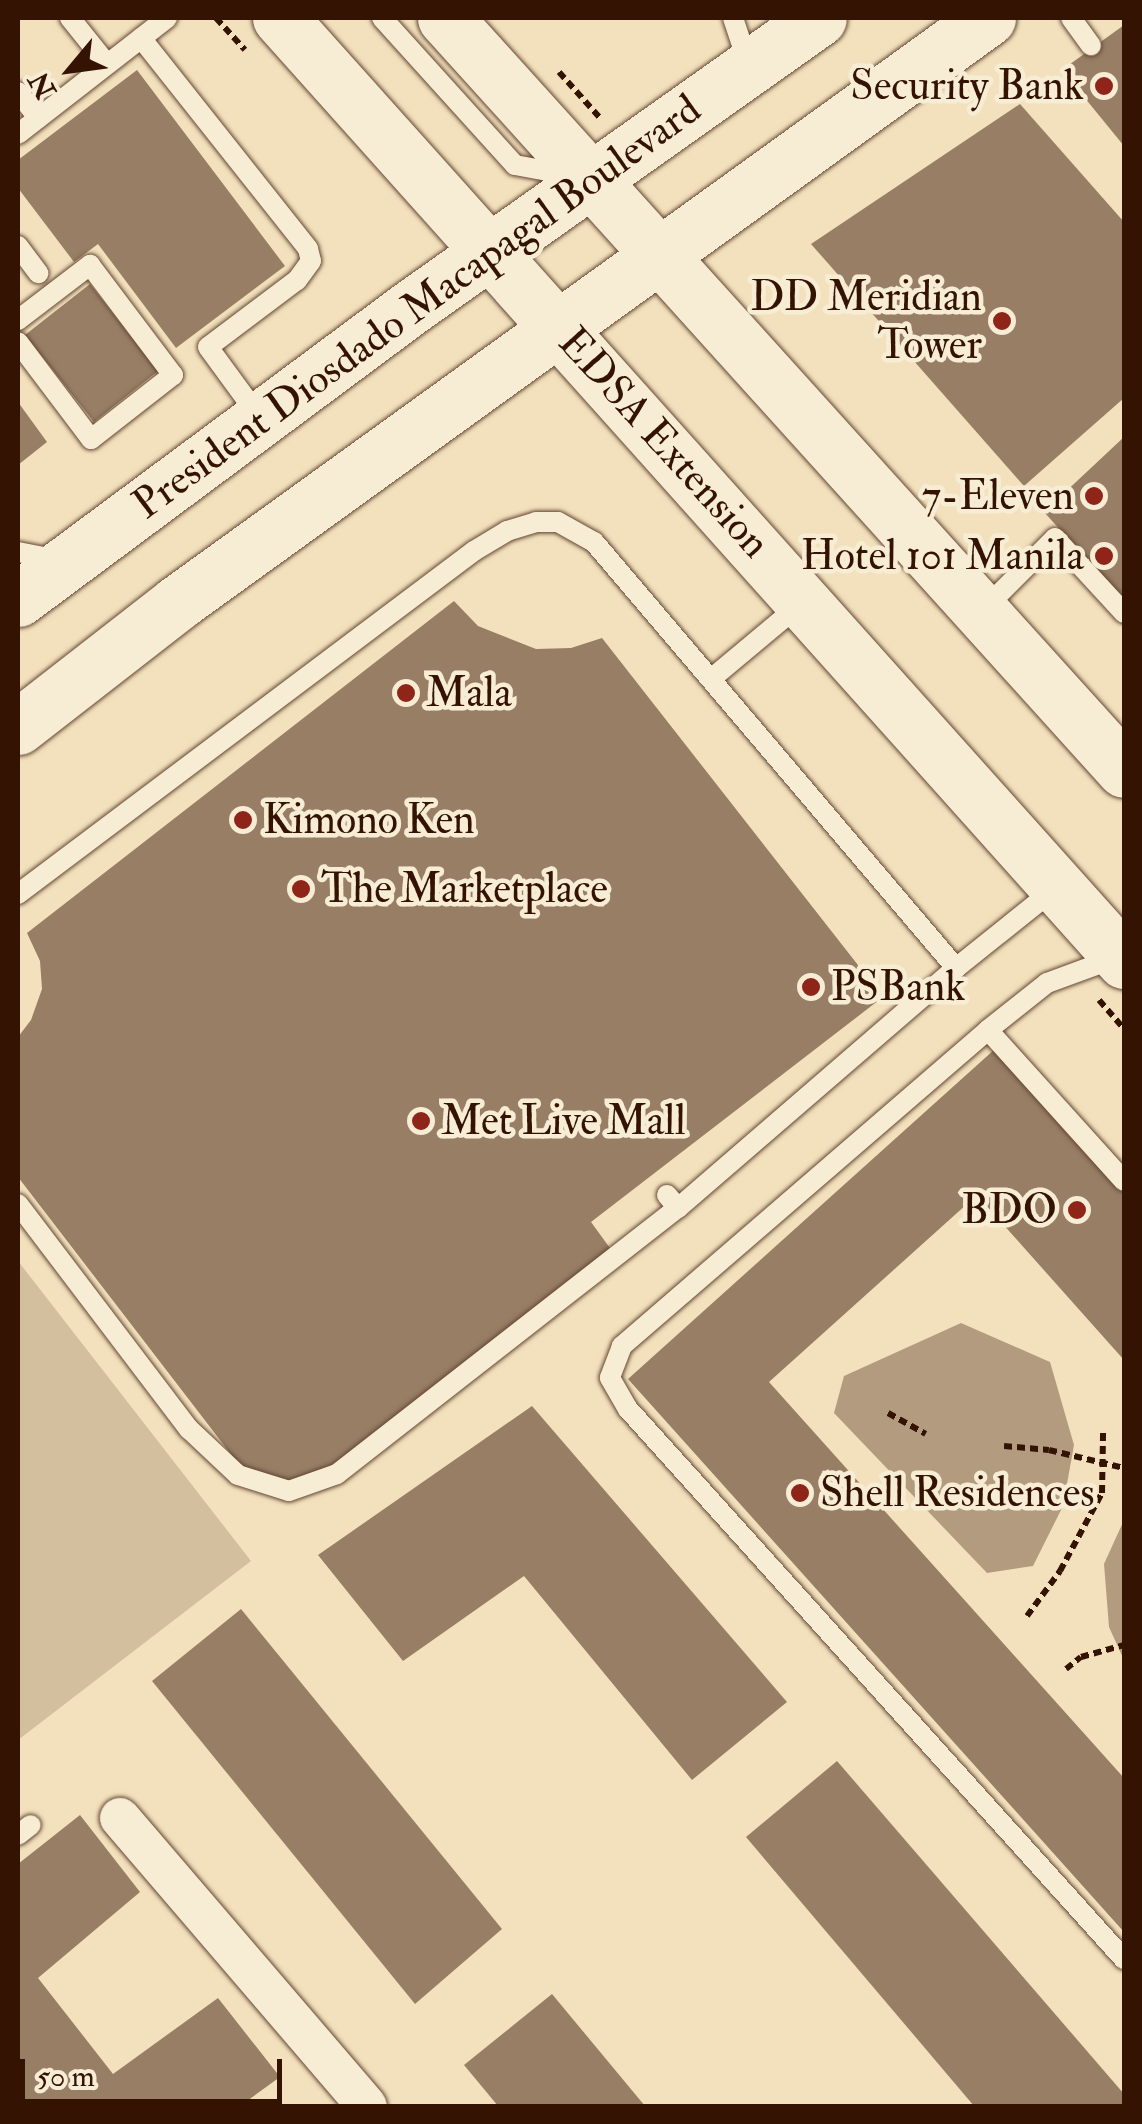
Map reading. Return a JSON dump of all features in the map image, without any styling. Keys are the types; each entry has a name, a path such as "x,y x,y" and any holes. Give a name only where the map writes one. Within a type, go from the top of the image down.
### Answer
{"main road":[{"name":"EDSA Extension","path":"280,18 561,326 1123,958"},
{"path":"446,18 1122,763"},
{"name":"President Diosdado Macapagal Boulevard","path":"18,599 42,556 262,419 591,179 741,42 819,18"},
{"path":"18,727 178,603 988,18"}],"street":[{"path":"120,1818 367,2106"}],"lane":[{"path":"70,18 107,64"},
{"path":"18,134 167,18"},
{"path":"382,18 515,165 591,179"},
{"path":"1071,18 1091,46"},
{"path":"141,38 308,249 310,261 297,280 208,347 262,419"},
{"path":"18,92 38,118"},
{"path":"18,246 38,273"},
{"path":"18,320 90,265 173,375 91,439 18,342"},
{"path":"18,894 474,551 508,531 536,522 558,522 594,542 956,968"},
{"path":"982,611 1056,538 1124,613"},
{"path":"711,680 805,601"},
{"path":"18,1204 189,1430 238,1475 289,1490 338,1474 1058,886"},
{"path":"1123,958 1047,983 988,1030 622,1346 610,1378 628,1409 1124,1959"},
{"path":"988,1030 1124,1181"}],"path":[{"path":"888,1413 926,1434"},
{"path":"1027,1616 1085,1528 1102,1494 1103,1433"},
{"path":"1004,1446 1049,1450 1124,1468"},
{"path":"1066,1669 1081,1657 1124,1644"}],"shaded area":[{"path":"18,1261 251,1561 18,1740"},
{"path":"961,1323 1050,1362 1074,1445 1063,1506 1033,1566 987,1573 834,1413 844,1376"},
{"path":"1124,1520 1124,1660 1109,1627 1104,1564"}],"building":[{"path":"1124,25 1124,146 1062,70"},
{"path":"137,70 285,266 176,348 98,244 74,262 18,188 18,160"},
{"name":"DD Meridian Tower","path":"1020,104 1124,222 1124,398 1024,486 811,244"},
{"path":"90,284 158,371 94,422 25,335"},
{"path":"18,402 47,442 18,465"},
{"name":"Hotel 101 Manila","path":"1124,437 1124,600 1044,512"},
{"name":"Met Live Mall","path":"454,601 478,626 536,649 571,648 602,638 883,997 591,1222 615,1255 330,1470 297,1484 240,1466 18,1177 18,1037 31,1020 42,989 40,961 27,933"},
{"name":"Shell Residences","path":"995,1049 1124,1193 1124,1360 977,1195 769,1382 1124,1778 1124,1932 628,1379"},
{"path":"532,1406 787,1702 692,1780 524,1576 403,1661 318,1555"},
{"path":"241,1609 502,1929 415,2004 152,1681"},
{"path":"837,1761 1124,2094 1124,2106 974,2106 746,1837"},
{"path":"80,1815 140,1892 38,1978 113,2074 218,1998 280,2077 240,2106 18,2105 18,1864"},
{"path":"552,1994 645,2106 498,2106 464,2065"}],"place":[{"name":"Security Bank","path":"1104,86"},
{"name":"DD Meridian Tower","path":"1002,321"},
{"name":"7-Eleven","path":"1094,496"},
{"name":"Hotel 101 Manila","path":"1104,556"},
{"name":"Mala","path":"406,693"},
{"name":"Kimono Ken","path":"243,820"},
{"name":"The Marketplace","path":"301,889"},
{"name":"PSBank","path":"811,987"},
{"name":"Met Live Mall","path":"421,1121"},
{"name":"BDO","path":"1077,1210"},
{"name":"Shell Residences","path":"800,1493"}]}
